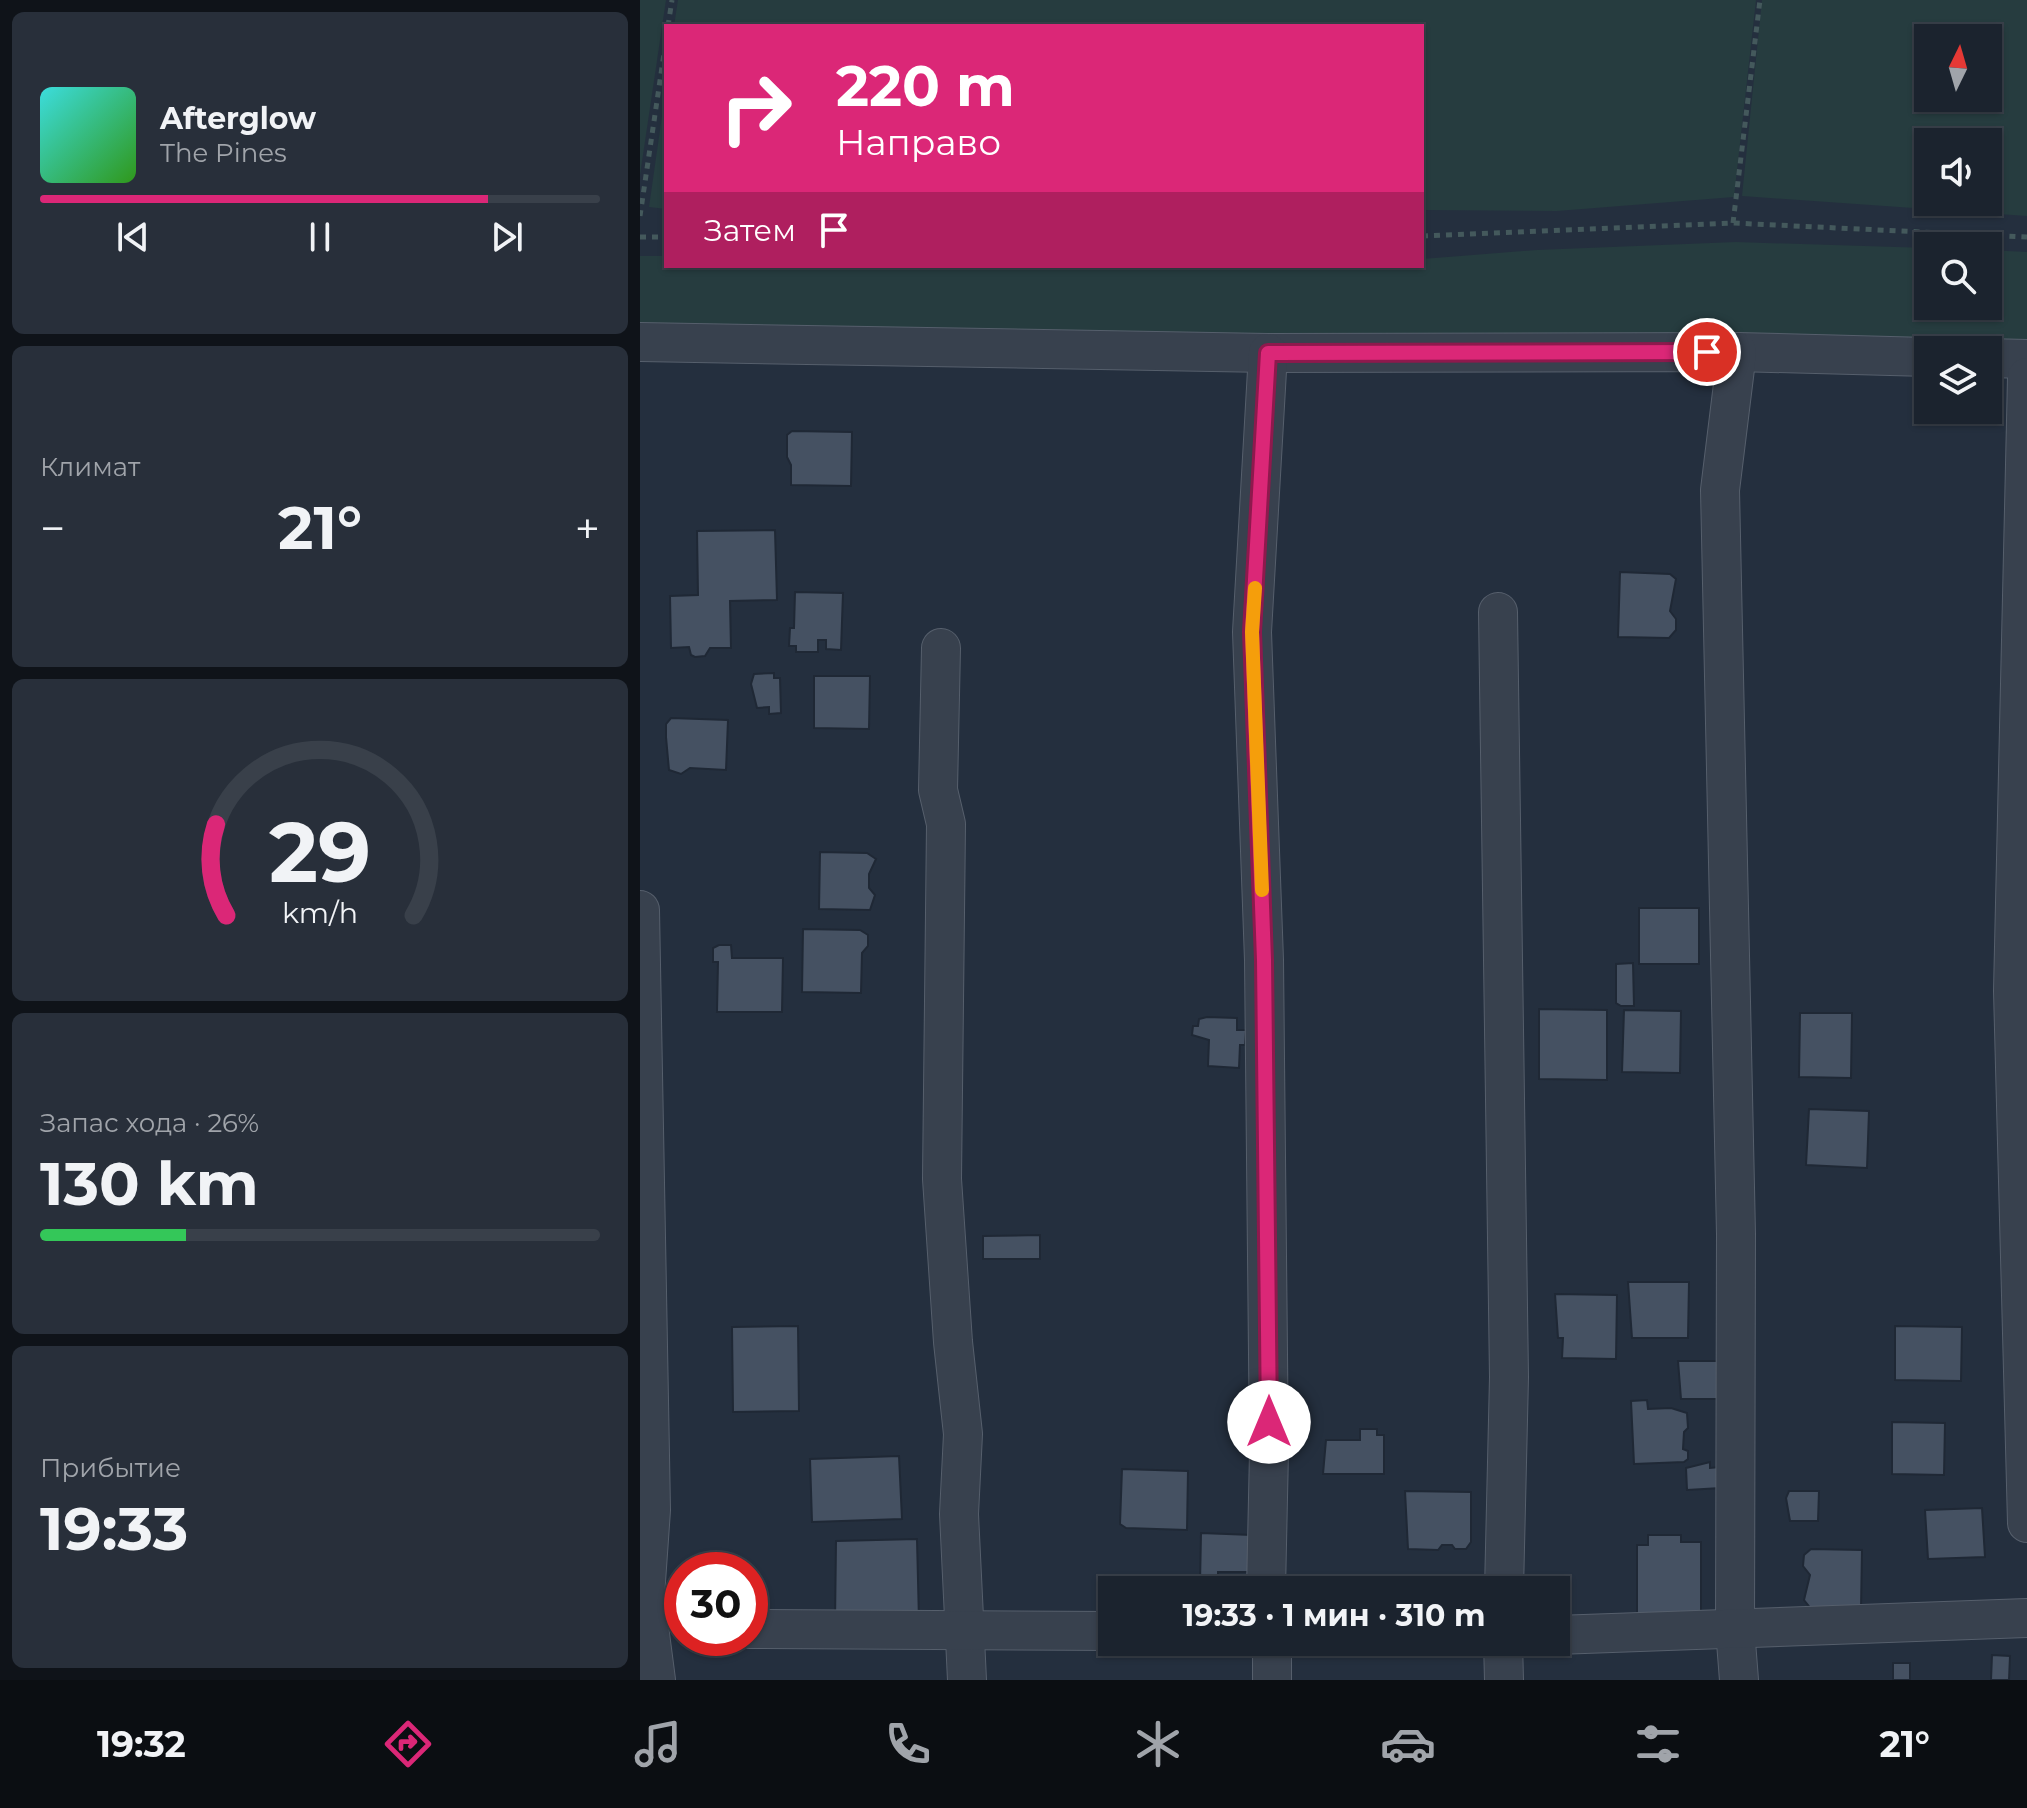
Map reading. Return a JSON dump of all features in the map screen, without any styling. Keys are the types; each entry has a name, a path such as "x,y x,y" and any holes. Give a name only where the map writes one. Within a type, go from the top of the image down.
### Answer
{"street":[{"path":"640,342 1268,353 1737,352 1914,357"},
{"path":"1737,352 1720,490 1735,1219 1735,1629 1739,1680"},
{"path":"1266,1576 1269,1436 1264,960 1252,632 1268,353"},
{"path":"2002,358 2027,359"},
{"path":"2027,377 2013,991 2027,1523"},
{"path":"1498,612 1509,1377 1504,1576"},
{"path":"941,648 938,790 946,824 942,1179 953,1342 963,1434 959,1514 967,1680"},
{"path":"640,910 651,1510 645,1596 657,1628 656,1680"},
{"path":"1570,1635 2027,1618"},
{"path":"768,1629 1098,1631"},
{"path":"1272,1656 1272,1680"},
{"path":"1503,1656 1504,1680"}],"path":[{"path":"668,24 672,0"},
{"path":"1733,223 1760,0"},
{"path":"640,216 664,54"},
{"path":"1424,236 1733,223 2027,237"},
{"path":"640,237 664,237"}],"green space":[{"path":"640,0 666,0 640,175"},
{"path":"678,0 1756,0 1734,197 1557,211 1424,210 1424,24 674,24"},
{"path":"1762,0 2027,0 2027,216 2002,214 2002,128 1914,128 1914,208 1742,196"},
{"path":"664,102 664,209 649,207"},
{"path":"1736,242 1914,248 1914,320 2002,320 2002,251 2027,252 2027,343 2002,343 2002,336 1914,336 1914,343 1248,342 640,329 640,256 664,256 664,268 1424,268 1424,259 1537,250"}],"building":[{"path":"792,431 852,432 851,486 791,485 787,435"},
{"path":"775,530 777,600 730,601 731,648 710,648 705,656 695,657 691,655 689,647 671,648 670,596 698,595 697,531"},
{"path":"1620,572 1670,574 1676,579 1670,611 1676,619 1676,630 1669,638 1618,637"},
{"path":"795,592 843,593 841,650 826,649 826,640 818,640 818,652 796,652 796,646 789,646 790,628 794,628"},
{"path":"774,673 774,678 780,678 781,713 769,714 769,707 757,708 751,684 754,674"},
{"path":"814,676 870,676 869,729 814,728"},
{"path":"671,718 728,720 726,770 690,768 681,774 669,770 666,724"},
{"path":"820,852 867,853 876,859 869,874 869,888 875,895 870,910 819,909"},
{"path":"1639,908 1699,908 1699,964 1639,964"},
{"path":"803,929 860,930 868,935 868,946 862,953 861,993 802,992"},
{"path":"731,945 732,958 783,958 782,1012 717,1012 718,962 713,962 713,948"},
{"path":"1633,963 1634,1006 1621,1006 1616,1003 1616,964"},
{"path":"1539,1009 1607,1010 1607,1080 1539,1079"},
{"path":"1624,1010 1681,1011 1680,1073 1622,1072"},
{"path":"1800,1013 1852,1013 1851,1078 1799,1077"},
{"path":"1237,1018 1237,1030 1246,1030 1245,1045 1240,1045 1239,1068 1208,1066 1209,1040 1192,1035 1193,1026 1198,1026 1199,1019"},
{"path":"1809,1109 1869,1111 1867,1168 1806,1165"},
{"path":"1040,1235 1040,1259 983,1259 983,1236"},
{"path":"1628,1282 1689,1282 1688,1338 1632,1338"},
{"path":"1555,1294 1617,1295 1616,1359 1562,1358 1563,1338 1558,1338"},
{"path":"798,1326 799,1411 733,1412 732,1327"},
{"path":"1895,1326 1962,1327 1961,1381 1895,1380"},
{"path":"1678,1361 1720,1361 1719,1399 1681,1399"},
{"path":"1647,1400 1648,1409 1671,1408 1687,1413 1688,1428 1684,1432 1683,1449 1688,1451 1688,1459 1684,1462 1634,1464 1631,1401"},
{"path":"1892,1422 1945,1423 1944,1475 1892,1474"},
{"path":"1360,1429 1377,1429 1377,1435 1384,1435 1384,1474 1323,1474 1326,1440 1360,1440"},
{"path":"899,1456 902,1519 812,1522 810,1459"},
{"path":"1710,1462 1710,1468 1720,1467 1721,1488 1687,1490 1686,1468"},
{"path":"1122,1469 1188,1471 1187,1530 1126,1528 1120,1524"},
{"path":"1405,1491 1471,1492 1471,1542 1466,1549 1442,1545 1438,1550 1408,1549"},
{"path":"1789,1491 1819,1491 1818,1521 1790,1521 1786,1498"},
{"path":"1982,1508 1985,1557 1928,1559 1925,1510"},
{"path":"1201,1533 1252,1535 1251,1572 1218,1572 1218,1576 1200,1576"},
{"path":"1648,1535 1681,1535 1681,1542 1701,1542 1701,1621 1637,1620 1637,1545 1648,1545"},
{"path":"917,1539 919,1621 835,1623 836,1541"},
{"path":"1811,1549 1862,1550 1861,1610 1812,1610 1804,1600 1810,1575 1803,1566 1804,1555"},
{"path":"1992,1655 2010,1656 2009,1680 1991,1680"},
{"path":"1893,1663 1910,1663 1910,1680 1893,1680"}],"slow traffic":[{"path":"1255,588 1252,632 1262,890"}],"route":[{"path":"1269,1422 1264,960 1252,632 1268,353 1707,352"}]}
